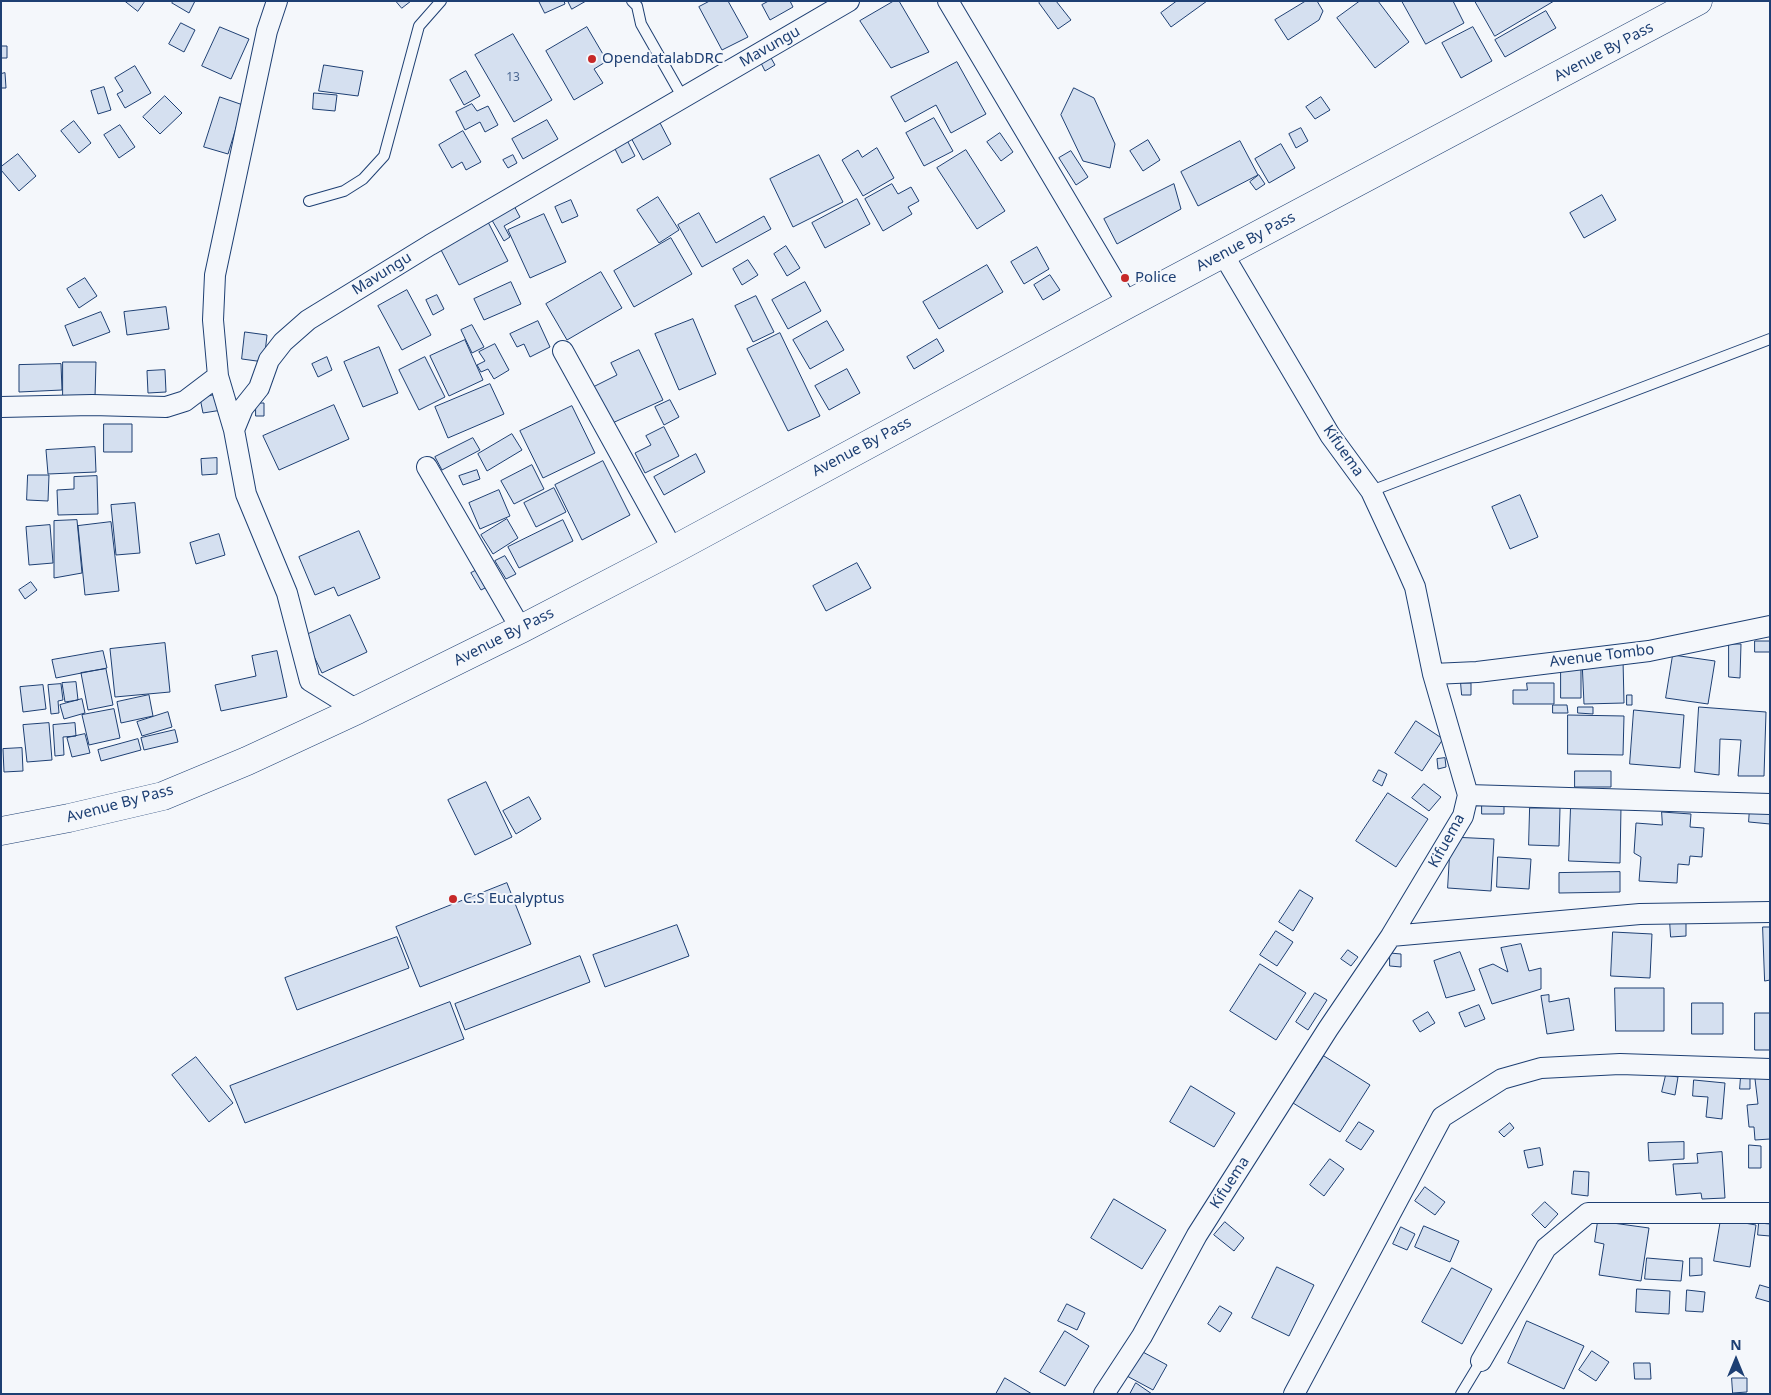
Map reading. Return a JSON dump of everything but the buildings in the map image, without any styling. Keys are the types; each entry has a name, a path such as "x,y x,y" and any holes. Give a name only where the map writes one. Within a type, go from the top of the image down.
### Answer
{"highway":[{"name":"Avenue By Pass","path":"1,831 69,818 164,796 247,761 357,710 521,629 673,550 1128,304 1698,1"}],"street":[{"path":"277,1 267,31 216,275 213,320 218,376 234,430 246,494 288,593 310,681 357,710"},
{"name":"Mavungu","path":"234,430 243,408 259,388 268,360 283,342 308,320 430,245 849,1"},
{"path":"948,1 1128,304"},
{"name":"Kifuema","path":"1104,1394 1142,1336 1197,1235 1328,1029 1391,936 1463,816 1468,795 1433,674 1414,587 1372,491 1330,435 1223,254"},
{"path":"563,351 673,550"},
{"path":"1,407 92,405 166,407 185,401 218,376"},
{"path":"428,467 521,629"},
{"name":"Avenue Tombo","path":"1433,674 1477,672 1649,651 1770,626"},
{"path":"1468,795 1770,804"},
{"path":"1391,936 1640,914 1770,912"},
{"path":"1294,1394 1442,1117 1502,1079 1541,1068 1620,1064 1770,1069"},
{"path":"1481,1361 1546,1248 1588,1213 1770,1213"}],"lane":[{"path":"309,201 344,191 357,183 384,156 419,26 440,1"},
{"path":"632,1 637,6 641,24 683,98"},
{"path":"1372,491 1770,339"},
{"path":"1461,1394 1481,1361"}],"place":[{"name":"OpendatalabDRC","path":"592,59"},
{"name":"Police","path":"1125,278"},
{"name":"C.S Eucalyptus","path":"453,899"}]}
